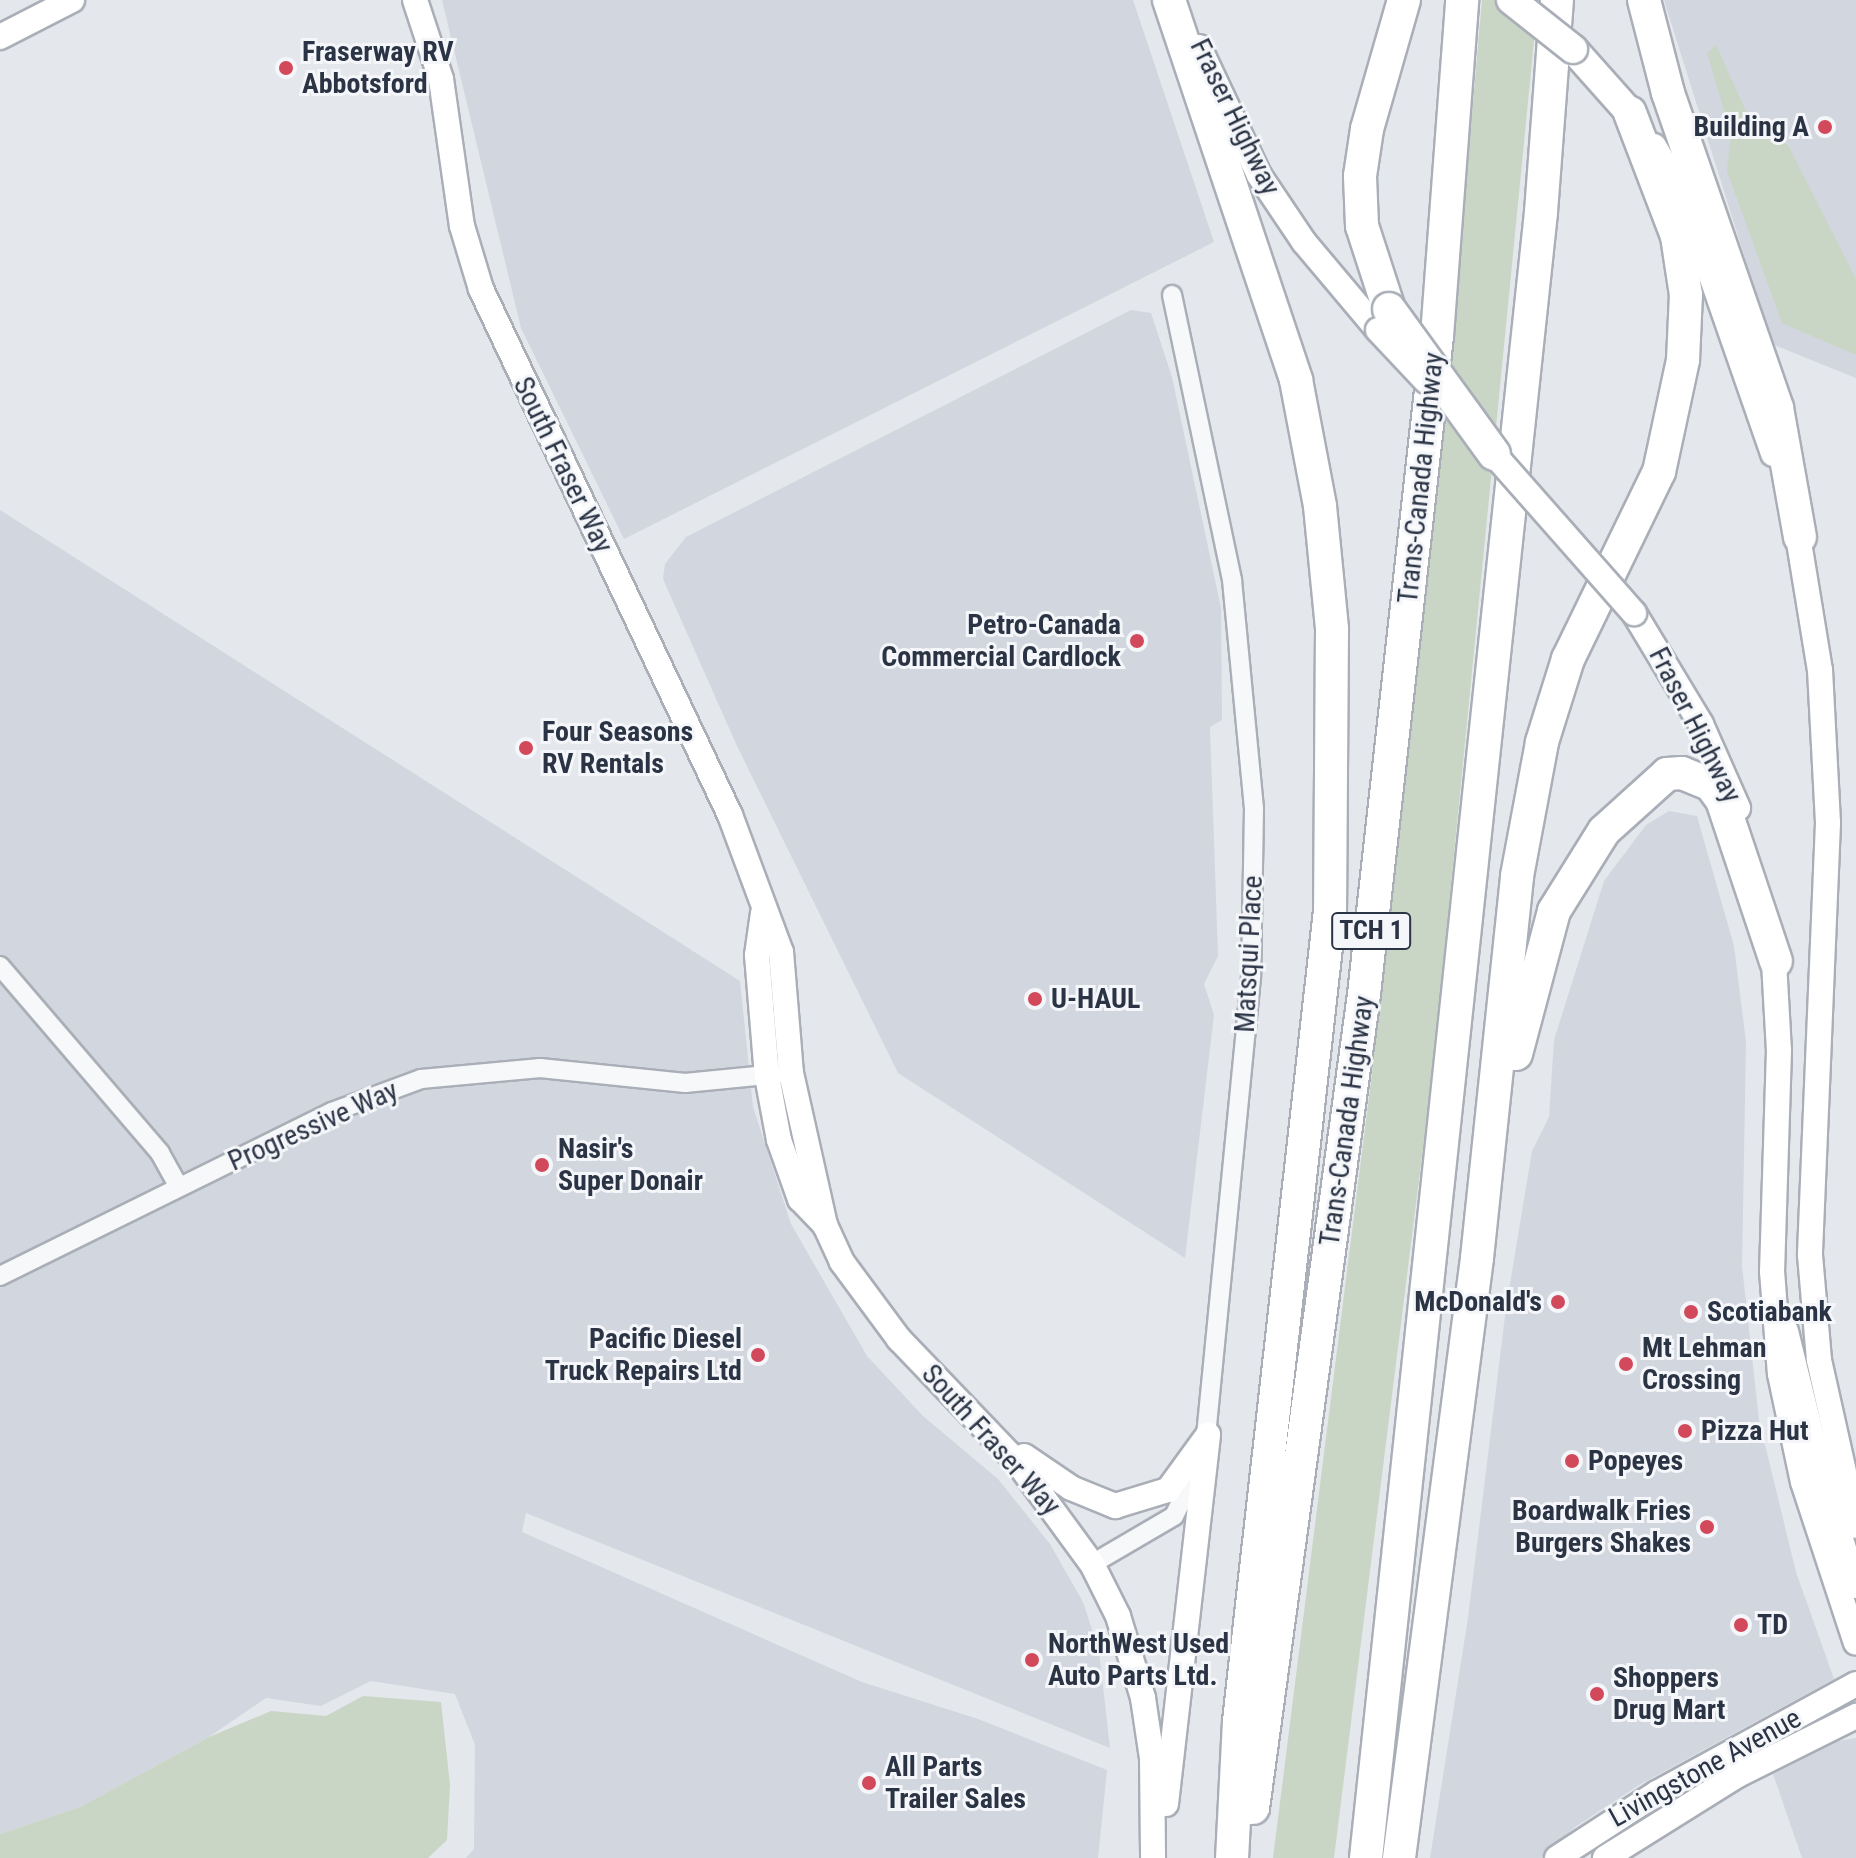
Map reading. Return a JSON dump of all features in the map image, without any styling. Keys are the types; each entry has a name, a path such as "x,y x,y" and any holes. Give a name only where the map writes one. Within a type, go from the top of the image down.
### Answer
{"highway":[{"path":"1169,0 1296,380 1320,506 1332,629 1330,911 1239,1721 1232,1858"},
{"path":"1404,0 1367,129 1360,176 1362,226 1384,320 1494,454"},
{"name":"Trans-Canada Highway","path":"1246,1858 1364,994 1437,336 1462,0"},
{"path":"1366,1858 1541,212 1557,0"},
{"path":"1644,0 1668,93 1777,408 1800,537"},
{"path":"1399,1858 1477,1258 1517,876 1551,699 1659,472 1683,360 1686,295 1677,236 1630,113"},
{"path":"1477,1258 1518,1045 1554,911 1581,860 1650,784 1682,773 1711,785 1722,800 1776,961"}],"main road":[{"path":"1511,0 1573,49 1630,113"}],"street":[{"path":"0,37 72,0"},
{"name":"South Fraser Way","path":"415,0 441,79 462,226 481,289 730,815 763,913 781,952 791,1073 825,1225"},
{"name":"Fraser Highway","path":"1180,0 1259,175 1304,242 1384,320"},
{"path":"1630,113 1684,198 1800,537 1820,670 1828,823 1810,1255 1819,1360 1856,1526"},
{"name":"Matsqui Place","path":"1092,1564 1174,1516 1190,1494 1208,1434 1251,977 1254,809 1232,580 1172,295"},
{"name":"Fraser Highway","path":"1494,454 1634,613 1724,773 1761,878 1776,961 1774,1299 1792,1434 1827,1564 1856,1643"},
{"name":"South Fraser Way","path":"763,913 757,955 767,1076 779,1140 800,1199 825,1225 869,1301 1040,1490 1092,1564 1118,1616 1143,1698 1152,1758 1153,1858"},
{"path":"0,966 160,1153 179,1187"},
{"name":"Progressive Way","path":"0,1276 332,1112 421,1079 540,1068 685,1083 791,1073"},
{"path":"1774,1299 1797,1361 1812,1442 1856,1586"},
{"path":"977,1417 1047,1473 1093,1500 1115,1506 1168,1490 1208,1434"},
{"path":"1159,1858 1208,1434"},
{"name":"Livingstone Avenue","path":"1557,1858 1657,1793 1856,1684"},
{"name":"Livingstone Avenue","path":"1605,1858 1738,1775 1856,1716"}],"shaded area":[{"path":"442,0 1133,0 1214,242 624,539 521,328"},
{"path":"1664,0 1856,0 1856,378 1772,344"},
{"path":"1131,310 1151,313 1172,377 1221,608 1222,720 1210,727 1218,956 1204,984 1214,1015 1185,1258 898,1073 737,746 663,579 665,564 686,537"},
{"path":"0,510 740,981 753,1107 791,1224 867,1356 923,1416 998,1479 1050,1544 1083,1602 1099,1651 1110,1748 526,1513 522,1532 862,1682 978,1719 1107,1770 1098,1858 466,1858 474,1849 475,1745 455,1694 371,1681 321,1706 266,1698 209,1737 80,1807 0,1834"},
{"name":"Mt Lehman Crossing","path":"1669,811 1697,816 1734,946 1746,1042 1742,1266 1759,1420 1796,1572 1834,1679 1639,1785 1575,1827 1541,1858 1430,1858 1468,1618 1506,1308 1532,1151 1549,1117 1554,1040 1604,881 1646,825"},
{"path":"1856,1738 1856,1858 1802,1858 1773,1774 1838,1741"}],"green space":[{"path":"1482,0 1538,0 1433,1068 1334,1858 1273,1858 1372,1073 1451,355"},
{"path":"1716,45 1754,129 1788,145 1856,279 1856,355 1782,323 1727,171 1731,134 1707,53"},
{"path":"363,1696 441,1702 450,1785 447,1840 428,1858 0,1858 0,1834 80,1807 209,1737 271,1711 326,1716"}],"place":[{"name":"Fraserway RV Abbotsford","path":"286,68"},
{"name":"Building A","path":"1825,127"},
{"name":"Petro-Canada Commercial Cardlock","path":"1137,641"},
{"name":"Four Seasons RV Rentals","path":"526,748"},
{"name":"U-HAUL","path":"1035,999"},
{"name":"Nasir's Super Donair","path":"542,1165"},
{"name":"McDonald's","path":"1558,1302"},
{"name":"Scotiabank","path":"1691,1312"},
{"name":"Pacific Diesel Truck Repairs Ltd","path":"758,1355"},
{"name":"Mt Lehman Crossing","path":"1626,1364"},
{"name":"Pizza Hut","path":"1685,1431"},
{"name":"Popeyes","path":"1572,1461"},
{"name":"Boardwalk Fries Burgers Shakes","path":"1707,1527"},
{"name":"TD","path":"1741,1625"},
{"name":"NorthWest Used Auto Parts Ltd.","path":"1032,1660"},
{"name":"Shoppers Drug Mart","path":"1597,1694"},
{"name":"All Parts Trailer Sales","path":"869,1783"}]}
